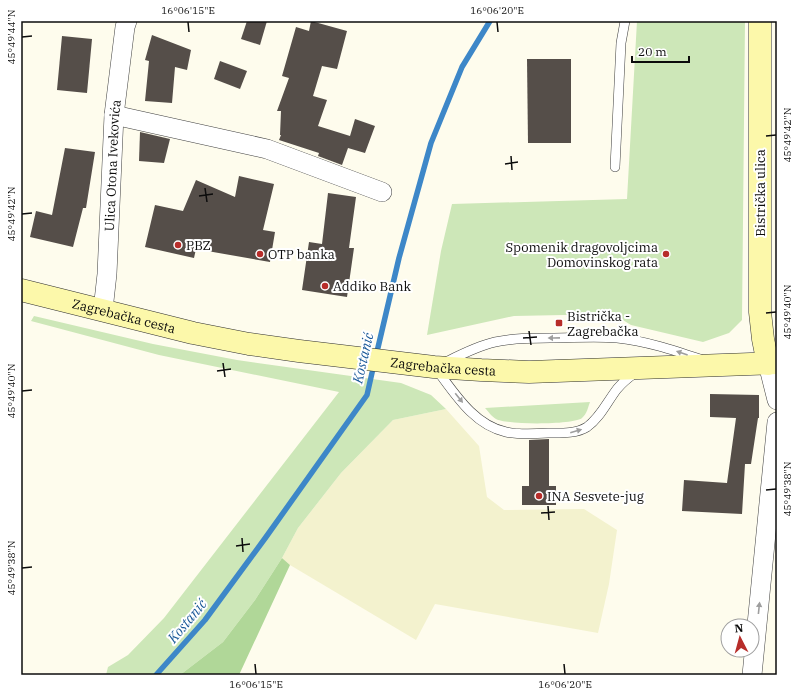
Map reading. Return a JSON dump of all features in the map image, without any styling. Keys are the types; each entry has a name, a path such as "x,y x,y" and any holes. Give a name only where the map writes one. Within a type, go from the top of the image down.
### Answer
{"main road":[{"name":"Bistrička ulica","path":"760,21 760,312 763,339 772,363"},
{"name":"Zagrebačka cesta","path":"21,290 193,333 249,344 434,367 529,372 772,363"}],"street":[{"name":"Ulica Otona Ivekovića","path":"103,310 107,274 114,115 125,27 128,21"},
{"path":"114,115 266,150 382,192"},
{"path":"772,363 777,400"},
{"path":"752,675 774,484 777,422"}],"lane":[{"path":"615,167 621,43 625,21"},
{"path":"643,368 627,379 617,389 595,420 585,428 570,433 524,434 505,432 489,425 476,416 434,367 474,348 495,342 515,339 578,337 616,338 643,342 666,348 718,366"}],"green space":[{"path":"637,21 745,21 742,320 729,333 703,342 631,325 613,314 514,316 427,335 441,251 452,204 627,199"},
{"path":"34,316 153,344 237,360 401,383 431,395 446,409 393,420 341,473 298,528 282,558 255,600 223,642 180,675 106,675 108,667 128,655 164,618 339,392 159,355 31,321"},
{"path":"590,402 582,418 567,422 554,423 502,421 496,419 485,408"},
{"path":"446,409 479,446 487,497 504,510 584,509 617,530 609,584 598,633 435,604 416,640 290,565 282,558 298,528 341,473 393,420"},
{"path":"282,558 290,565 239,675 180,675 223,642 255,600"}],"building":[{"path":"247,21 267,21 260,45 241,39"},
{"path":"311,21 347,31 337,69 322,66 313,96 327,100 318,126 350,136 355,119 375,126 365,153 348,148 342,165 318,156 319,153 279,140 281,135 281,111 277,111 289,78 282,76 296,27 309,31"},
{"path":"152,35 191,50 187,70 175,67 172,103 145,101 149,61 145,60"},
{"path":"62,36 92,39 87,93 57,90"},
{"path":"527,59 571,59 571,143 528,143"},
{"path":"220,61 247,71 240,89 214,79"},
{"path":"140,132 170,139 164,163 139,161"},
{"path":"65,148 95,152 86,208 83,208 73,247 30,237 36,211 52,215"},
{"path":"239,176 274,184 263,230 275,232 270,262 196,249 194,258 145,247 155,205 183,211 196,180 235,197"},
{"path":"328,193 356,197 349,248 354,248 347,297 302,290 309,242 322,244"},
{"path":"710,394 759,395 759,418 751,464 745,464 742,514 682,511 684,480 727,483 736,418 710,417"},
{"path":"549,439 549,486 556,486 556,505 522,505 522,486 529,486 529,440"}],"waterway":[{"name":"Kostanić","path":"376,356 399,258 431,143 462,67 490,21"},
{"name":"Kostanić","path":"156,675 205,620 367,395 374,364"}],"place":[{"name":"PBZ","path":"178,245"},
{"name":"OTP banka","path":"260,254"},
{"name":"Spomenik dragovoljcima Domovinskog rata","path":"666,254"},
{"name":"Addiko Bank","path":"325,286"},
{"name":"Bistrička - Zagrebačka","path":"559,323"},
{"name":"INA Sesvete-jug","path":"539,496"}]}
